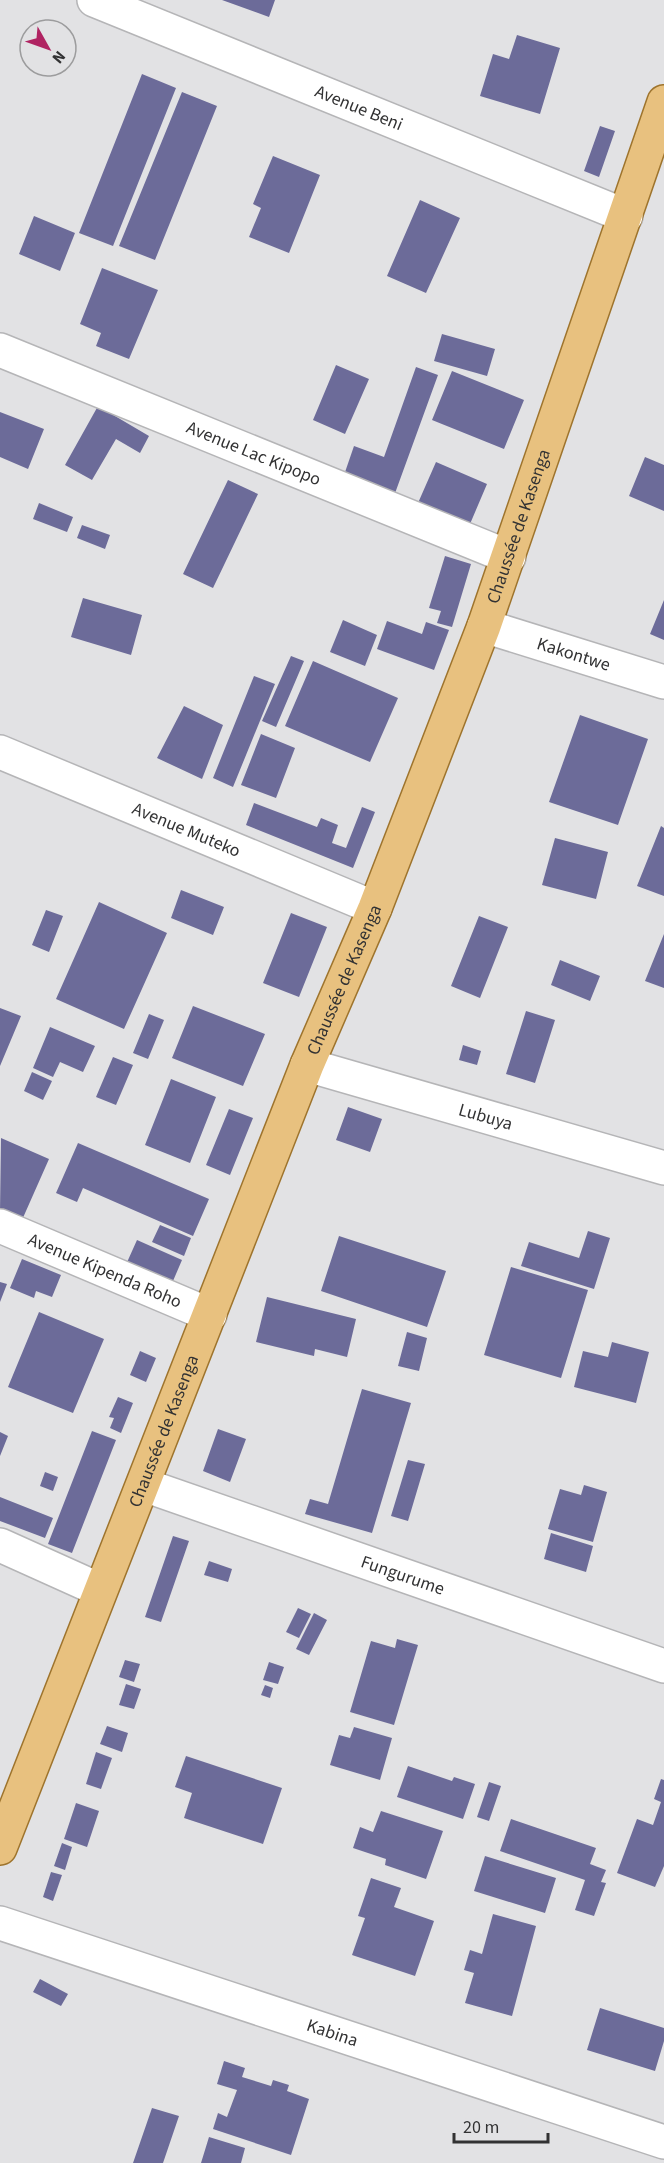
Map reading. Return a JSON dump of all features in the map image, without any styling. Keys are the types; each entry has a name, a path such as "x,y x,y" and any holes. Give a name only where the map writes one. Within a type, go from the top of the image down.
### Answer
{"main road":[{"name":"Chaussée de Kasenga","path":"3,1831 144,1485 307,1065 375,908 484,626 664,102"}],"street":[{"name":"Avenue Beni","path":"94,0 626,216"},
{"name":"Avenue Lac Kipopo","path":"0,350 509,557"},
{"name":"Kakontwe","path":"484,626 664,682"},
{"name":"Avenue Muteko","path":"0,752 375,908"},
{"name":"Lubuya","path":"307,1065 664,1168"},
{"name":"Avenue Kipenda Roho","path":"0,1226 210,1315"},
{"name":"Fungurume","path":"144,1485 664,1666"},
{"path":"0,1545 100,1590"},
{"name":"Kabina","path":"0,1923 664,2142"}],"building":[{"path":"222,0 275,0 269,17"},
{"path":"517,35 560,48 540,114 480,96 493,54 509,59"},
{"path":"142,74 176,88 113,246 79,233"},
{"path":"182,92 217,106 155,260 119,246"},
{"path":"600,126 615,131 599,177 584,171"},
{"path":"273,156 320,175 289,253 249,237 261,208 253,204"},
{"path":"420,200 460,218 426,293 387,276"},
{"path":"34,216 75,233 60,271 19,254"},
{"path":"102,268 158,290 129,359 96,346 101,333 80,324"},
{"path":"442,334 495,349 487,376 434,361"},
{"path":"336,365 369,379 345,434 313,420"},
{"path":"416,367 438,375 394,496 343,478 354,446 384,457"},
{"path":"452,371 524,400 504,449 432,420"},
{"path":"98,406 149,436 140,453 116,439 92,480 65,465"},
{"path":"0,412 44,429 28,469 0,457"},
{"path":"645,457 664,465 664,511 629,496"},
{"path":"436,462 487,484 470,524 418,503"},
{"path":"228,480 258,494 213,588 183,574"},
{"path":"39,503 73,517 67,532 33,519"},
{"path":"82,525 110,535 105,549 77,538"},
{"path":"445,556 471,564 452,627 437,623 441,611 429,608"},
{"path":"83,598 142,615 131,655 71,637"},
{"path":"664,600 664,640 650,634"},
{"path":"343,620 377,635 365,666 330,652"},
{"path":"387,621 422,634 426,622 449,630 434,670 377,649"},
{"path":"291,656 304,661 276,727 262,721"},
{"path":"313,661 398,698 370,762 285,726"},
{"path":"254,676 275,684 233,787 213,778"},
{"path":"184,706 223,725 202,779 157,758"},
{"path":"580,715 648,739 618,825 549,802"},
{"path":"261,734 295,748 276,798 241,785"},
{"path":"254,803 317,827 321,818 338,825 332,843 346,848 362,807 375,812 353,868 246,825"},
{"path":"661,826 664,828 664,896 637,886"},
{"path":"555,838 608,852 596,899 542,885"},
{"path":"181,890 224,907 213,935 171,918"},
{"path":"99,902 167,933 124,1029 56,999"},
{"path":"46,910 63,916 49,952 32,945"},
{"path":"291,913 327,927 299,997 263,983"},
{"path":"479,916 508,927 480,998 451,986"},
{"path":"664,934 664,988 645,981"},
{"path":"560,960 600,976 590,1001 551,985"},
{"path":"193,1006 265,1034 243,1086 172,1058"},
{"path":"0,1008 21,1016 0,1066"},
{"path":"526,1011 555,1020 535,1083 506,1074"},
{"path":"149,1014 164,1020 148,1059 133,1053"},
{"path":"50,1027 95,1046 83,1072 60,1062 53,1077 33,1068"},
{"path":"463,1045 481,1051 477,1065 459,1060"},
{"path":"113,1057 133,1065 116,1105 96,1097"},
{"path":"32,1072 52,1081 43,1100 24,1091"},
{"path":"171,1079 216,1097 190,1163 145,1145"},
{"path":"348,1107 382,1119 370,1152 336,1140"},
{"path":"229,1109 253,1118 230,1175 206,1165"},
{"path":"1,1138 49,1159 22,1220 0,1211"},
{"path":"78,1143 209,1199 193,1236 83,1188 77,1202 56,1193"},
{"path":"160,1225 191,1238 184,1256 152,1242"},
{"path":"588,1231 610,1238 594,1289 521,1266 529,1242 579,1258"},
{"path":"339,1236 446,1271 427,1327 321,1291"},
{"path":"137,1240 182,1260 170,1288 124,1269"},
{"path":"22,1259 61,1275 52,1297 36,1291 34,1298 10,1288"},
{"path":"511,1267 588,1290 561,1378 484,1355"},
{"path":"0,1282 7,1284 0,1302"},
{"path":"267,1297 356,1319 347,1357 315,1349 314,1356 256,1342"},
{"path":"39,1312 104,1339 73,1413 8,1387"},
{"path":"407,1332 427,1338 419,1371 398,1366"},
{"path":"612,1342 649,1352 636,1403 574,1387 583,1351 608,1357"},
{"path":"140,1351 156,1358 146,1382 130,1375"},
{"path":"362,1389 411,1403 372,1533 305,1514 310,1499 328,1504"},
{"path":"118,1397 133,1403 121,1433 110,1428 114,1418 109,1417"},
{"path":"218,1429 246,1439 230,1482 203,1471"},
{"path":"92,1431 116,1440 72,1553 48,1544"},
{"path":"0,1432 8,1436 0,1456"},
{"path":"408,1460 425,1464 408,1521 391,1516"},
{"path":"45,1472 58,1477 53,1491 40,1486"},
{"path":"584,1485 607,1492 593,1542 548,1529 560,1489 581,1495"},
{"path":"0,1497 53,1518 45,1538 0,1521"},
{"path":"551,1533 593,1546 586,1572 544,1559"},
{"path":"173,1536 189,1541 161,1622 145,1617"},
{"path":"209,1561 232,1569 228,1582 204,1575"},
{"path":"298,1608 311,1614 299,1638 286,1632"},
{"path":"314,1613 327,1620 309,1655 296,1649"},
{"path":"397,1639 418,1645 394,1725 350,1712 371,1641 395,1648"},
{"path":"125,1660 140,1664 134,1682 119,1677"},
{"path":"269,1662 284,1667 278,1684 263,1680"},
{"path":"126,1684 141,1689 134,1709 119,1705"},
{"path":"265,1685 273,1688 270,1698 261,1695"},
{"path":"107,1726 128,1733 122,1752 100,1744"},
{"path":"354,1727 392,1738 380,1780 330,1765 339,1735 350,1738"},
{"path":"96,1752 112,1758 101,1789 86,1784"},
{"path":"186,1756 282,1788 263,1844 184,1818 192,1793 175,1787"},
{"path":"408,1766 452,1781 454,1777 475,1784 463,1819 397,1797"},
{"path":"661,1779 664,1780 664,1866 655,1887 617,1873 637,1819 653,1825 661,1802 654,1799"},
{"path":"489,1782 501,1786 489,1821 477,1817"},
{"path":"76,1803 99,1811 87,1847 64,1839"},
{"path":"381,1811 443,1831 426,1879 385,1865 386,1859 353,1848 360,1827 373,1832"},
{"path":"511,1819 596,1848 590,1864 606,1870 601,1882 606,1883 594,1916 575,1910 585,1880 500,1851"},
{"path":"62,1843 72,1847 65,1870 54,1866"},
{"path":"485,1856 556,1878 545,1913 474,1891"},
{"path":"51,1872 62,1875 53,1901 43,1897"},
{"path":"371,1878 401,1888 394,1907 434,1921 415,1976 352,1955 365,1918 358,1916"},
{"path":"493,1914 536,1926 512,2016 465,2003 474,1973 464,1970 470,1950 482,1954"},
{"path":"40,1979 68,1994 61,2006 33,1992"},
{"path":"600,2008 664,2028 664,2041 655,2071 587,2050"},
{"path":"224,2061 245,2068 242,2077 271,2086 273,2080 289,2085 287,2091 309,2099 291,2155 213,2129 218,2113 227,2117 237,2090 217,2084"},
{"path":"152,2108 179,2116 163,2163 133,2163"},
{"path":"209,2137 245,2148 241,2163 201,2163"}]}
